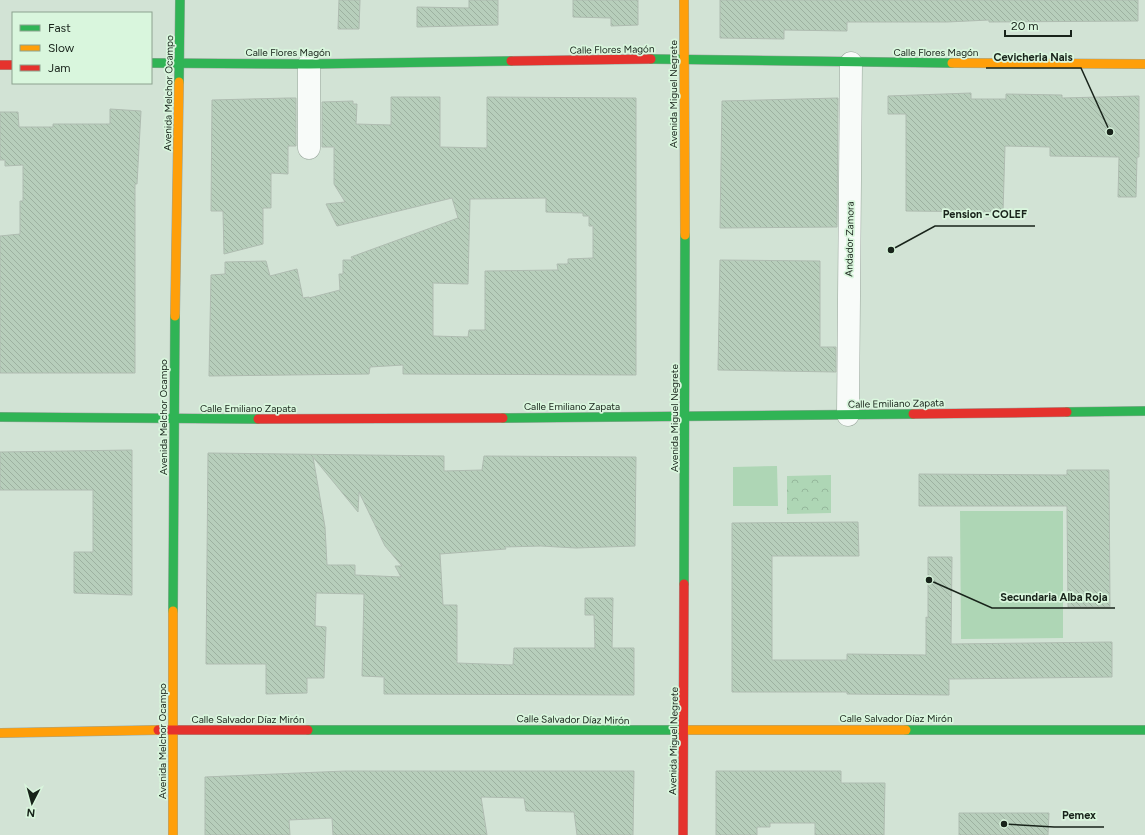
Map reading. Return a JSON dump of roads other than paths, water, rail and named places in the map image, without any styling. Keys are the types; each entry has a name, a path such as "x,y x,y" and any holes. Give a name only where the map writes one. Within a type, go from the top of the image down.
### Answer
{"street":[{"name":"Avenida Melchor Ocampo","path":"173,835 173,419 180,0"},
{"name":"Avenida Miguel Negrete","path":"683,835 686,417 683,59 684,0"},
{"name":"Calle Flores Magón","path":"152,64 309,64 683,59 851,63 1145,64"},
{"name":"Andador Zamora","path":"848,415 851,63"},
{"path":"309,64 309,148"},
{"path":"0,65 12,65"},
{"name":"Calle Emiliano Zapata","path":"0,416 173,419 686,417 1145,411"},
{"name":"Calle Salvador Díaz Mirón","path":"0,733 174,730 684,731 925,728 1145,730"}],"place":[{"name":"Cevicheria Nais","path":"1110,132"},
{"name":"Pension - COLEF","path":"891,250"},
{"name":"Secundaria Alba Roja","path":"929,580"},
{"name":"Pemex","path":"1004,824"}]}
